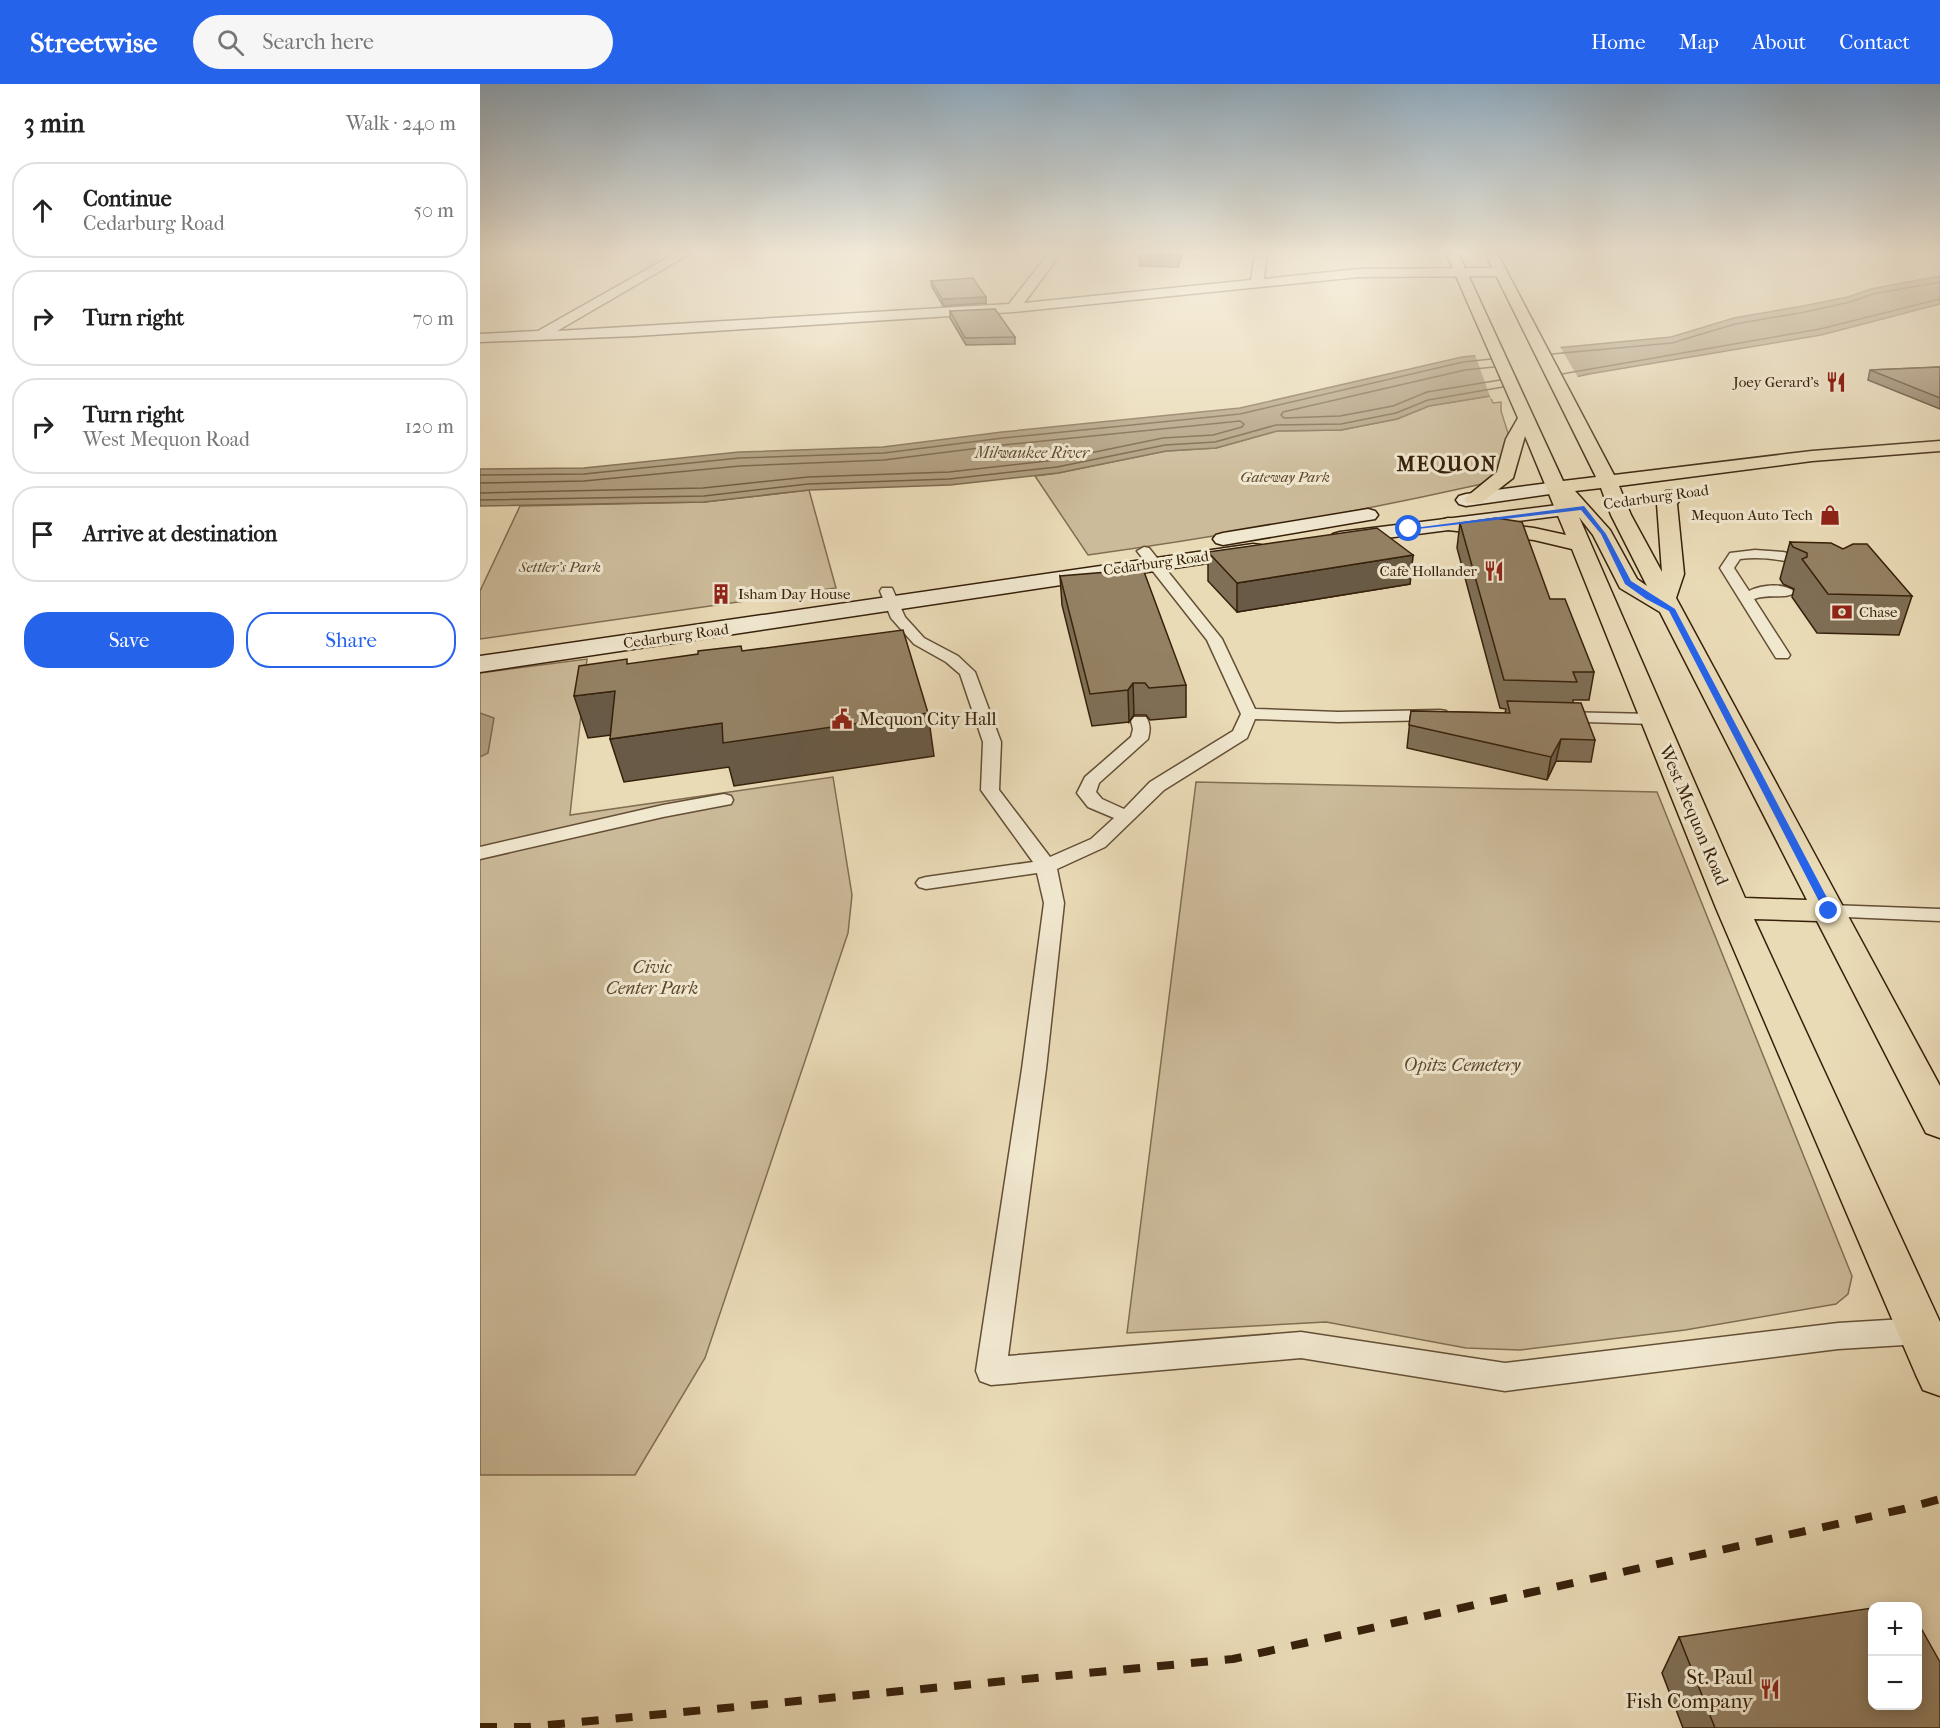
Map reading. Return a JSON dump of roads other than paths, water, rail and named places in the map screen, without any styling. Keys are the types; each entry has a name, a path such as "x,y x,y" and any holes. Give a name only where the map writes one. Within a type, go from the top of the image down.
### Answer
{"main road":[{"name":"West Mequon Road","path":"1488,330 1557,488 1574,509 1581,545 1653,719 1733,908 1940,1375"},
{"path":"1530,330 1608,482 1632,501 1668,604 1940,1123"},
{"path":"1474,499 1506,474 1521,407 1547,424"},
{"name":"Cedarburg Road","path":"1557,488 1812,456 1940,446"},
{"path":"1592,452 1617,457"},
{"path":"1833,473 1940,452"},
{"path":"1636,459 1740,466"},
{"path":"1569,466 1585,484 1632,501"},
{"name":"Cedarburg Road","path":"1574,509 1696,492"},
{"path":"1668,604 1673,574 1667,504 1673,495"},
{"path":"1574,509 1603,534 1628,583 1648,597 1668,604"},
{"path":"1448,524 1534,534 1581,545"},
{"path":"1733,908 1829,911"}],"street":[{"path":"539,336 550,330"},
{"path":"480,338 645,330"},
{"name":"Cedarburg Road","path":"1452,502 1557,488"},
{"name":"Cedarburg Road","path":"1148,557 1574,509"},
{"name":"Cedarburg Road","path":"480,664 1148,557 1386,512"},
{"name":"Cedarburg Road","path":"480,650 759,612 890,597"}],"lane":[{"path":"1782,655 1727,568 1735,556 1753,553 1784,554 1817,565 1825,573"},
{"path":"926,883 1046,866 1098,843 1157,786 1240,734 1249,714 1214,639 1148,557"},
{"path":"1742,593 1763,590 1788,592"},
{"path":"890,597 898,618 919,641 952,659 967,672 992,742 990,790 1046,866 1054,903 1034,1068 991,1371 1301,1345 1505,1377 1838,1336 1921,1331"},
{"path":"1249,714 1338,717 1400,714 1455,715"},
{"path":"1544,716 1653,719"},
{"path":"1127,817 1095,803 1086,793 1091,781 1138,739 1142,729 1140,721"},
{"path":"480,853 529,844 686,806 724,800"},
{"path":"1829,911 1940,915"}],"water":[{"name":"Milwaukee River","path":"1695,330 1841,330 1589,374 1490,396 1429,406 1397,419 1341,430 1277,431 1216,448 1166,451 1058,473 950,485 809,490 704,502 480,506 480,469 584,468 739,452 883,447 1002,432 1240,408 1462,357 1671,337"},
{"path":"480,713 494,718 488,753 480,757"}],"railway":[{"path":"480,1727 528,1727 1233,1659 1904,1509 1940,1499"}],"place":[{"name":"Joey Gerard’s","path":"1836,382"},
{"name":"Mequon Auto Tech","path":"1830,515"},
{"name":"Cafe Hollander","path":"1494,571"},
{"name":"Isham Day House","path":"721,594"},
{"name":"Chase","path":"1842,612"},
{"name":"Mequon City Hall","path":"842,719"},
{"name":"St. Paul Fish Company","path":"1770,1689"}],"district":[{"name":"MEQUON","path":"1447,464"}],"park label":[{"name":"Gateway Park","path":"1285,477"},
{"name":"Settler's Park","path":"560,567"},
{"name":"Civic Center Park","path":"652,977"},
{"name":"Opitz Cemetery","path":"1462,1065"}]}
